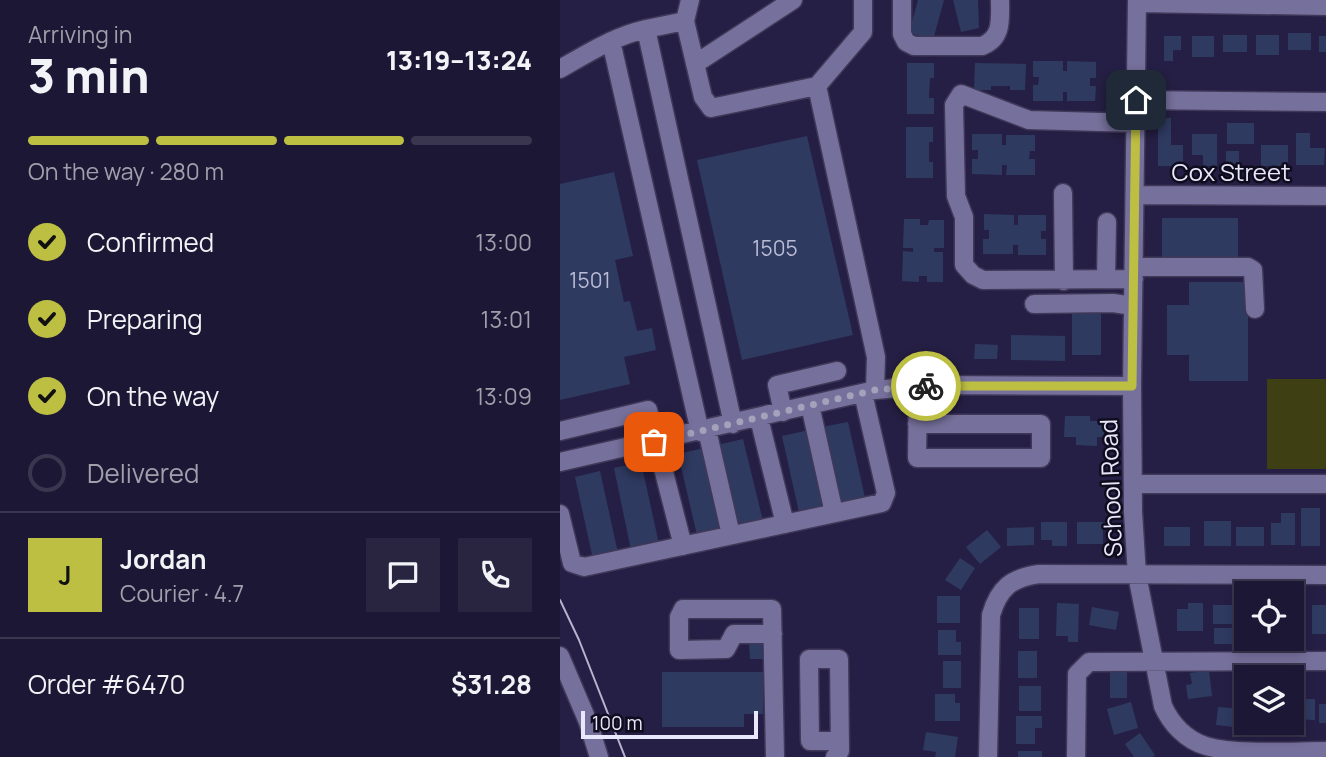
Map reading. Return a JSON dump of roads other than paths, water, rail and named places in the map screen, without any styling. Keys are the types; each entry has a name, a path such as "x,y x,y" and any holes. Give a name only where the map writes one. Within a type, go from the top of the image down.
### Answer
{"street":[{"path":"691,0 685,21 703,97 711,108 817,86 863,32 863,0"},
{"path":"695,64 793,0"},
{"path":"902,0 902,34 906,43 914,46 982,46 991,43 997,36 1000,0"},
{"path":"1137,1 1326,6"},
{"name":"School Road","path":"1137,1 1133,484 1137,575 1163,706 1171,723 1204,746 1326,751"},
{"path":"560,69 627,33 685,21"},
{"path":"646,29 733,424"},
{"path":"611,41 731,535"},
{"path":"560,514 572,563 584,567 881,503 886,493 869,391 875,350 817,86"},
{"path":"1136,123 1029,120 961,94 954,105 957,196 964,217 964,265 972,275 983,280 1064,281 1106,279 1134,273 1248,267 1253,270 1255,309"},
{"path":"1136,100 1326,102"},
{"path":"1063,193 1064,281"},
{"name":"Cox Street","path":"1135,195 1326,196"},
{"path":"1106,279 1107,222"},
{"path":"1034,304 1113,303 1133,306"},
{"path":"783,412 777,385 837,371"},
{"path":"560,462 869,391 918,387 1132,386"},
{"path":"917,424 1041,424 1041,458 917,458 917,424 918,387"},
{"path":"810,405 834,513"},
{"path":"560,430 648,410 654,442 683,546"},
{"path":"759,418 785,524"},
{"path":"1133,484 1326,484"},
{"path":"988,757 991,615 996,599 1010,583 1024,576 1039,574 1326,575"},
{"path":"773,634 734,634 726,649 679,650 680,617 683,609 772,609 773,634 775,757"},
{"path":"560,656 588,722 599,757"},
{"path":"809,659 839,659 837,749 810,741 809,659"},
{"path":"1076,757 1077,674 1089,662 1326,661"}],"tram line":[{"path":"560,600 579,640 625,757"}]}
